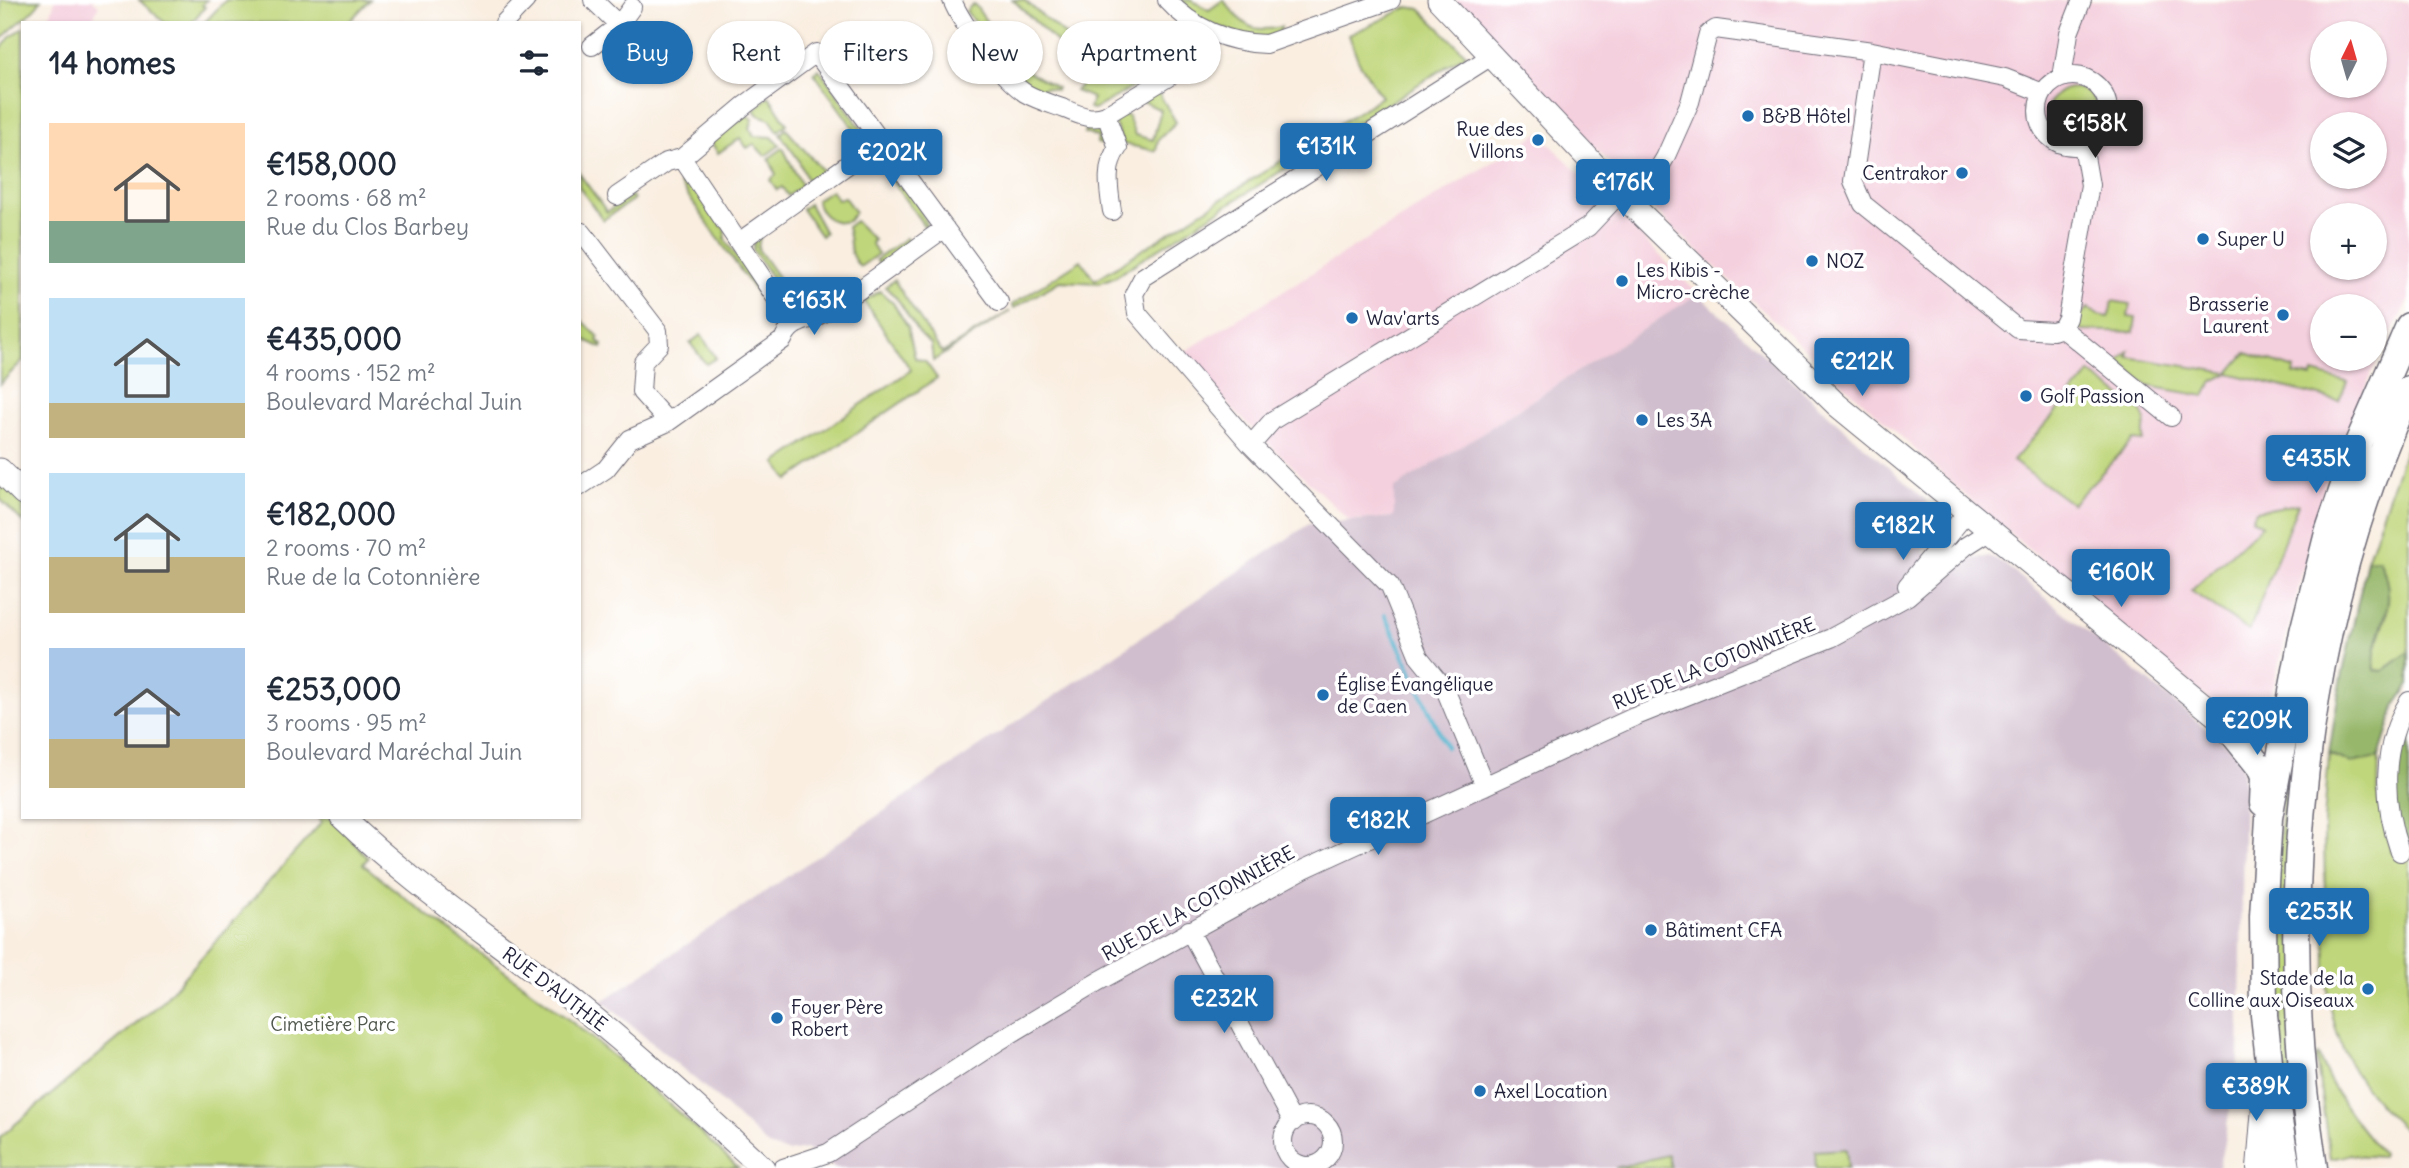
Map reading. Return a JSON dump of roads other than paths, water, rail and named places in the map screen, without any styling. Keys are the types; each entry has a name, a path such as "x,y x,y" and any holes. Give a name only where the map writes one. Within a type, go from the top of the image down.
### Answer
{"highway":[{"path":"2262,1168 2270,1070"}],"main road":[{"path":"2287,1168 2270,1070 2262,949 2269,818 2313,590 2346,477 2409,326"},
{"path":"2314,1168 2302,1073 2295,973 2301,827 2312,729 2327,647 2348,562 2372,483 2409,389"},
{"path":"2223,721 2248,730 2258,730 2273,723 2289,704"},
{"path":"2223,721 2260,767 2264,777 2262,802 2269,818"}],"street":[{"path":"506,21 526,0"},
{"path":"593,0 615,21"},
{"path":"951,0 957,12 1004,74 1024,92 1096,119 1157,84"},
{"path":"1167,0 1188,21"},
{"path":"1439,0 1628,201 1837,405 2223,721"},
{"path":"2062,78 2069,33 2082,0"},
{"path":"1221,35 1252,44 1266,44 1379,2"},
{"path":"622,21 632,7"},
{"path":"1251,445 1273,420 1628,201 1665,158 1690,102 1708,34 1716,29 1742,30 1872,51 2005,78 2043,93"},
{"path":"592,46 602,38"},
{"path":"1872,51 1853,181 1863,204 2018,329 2053,331 2062,328 2067,318 2090,185 2082,145"},
{"path":"617,196 667,162 682,158 745,105 816,53 999,302"},
{"path":"1485,786 1445,689 1419,657 1390,586 1251,445 1137,313 1134,294 1143,277 1490,57"},
{"path":"2062,78 2087,80 2099,89 2107,104 2106,124 2101,132 2082,145 2063,145 2044,132 2038,109 2043,93 2062,78"},
{"path":"1106,115 1118,148 1112,155 1108,187 1112,211"},
{"path":"739,242 881,141"},
{"path":"682,158 794,325"},
{"path":"581,486 606,469 630,439 668,422 783,340 787,330 794,325 819,316 945,228"},
{"path":"582,232 659,331 659,345 641,369 641,392 668,422"},
{"path":"2062,328 2171,417"},
{"path":"0,470 21,489"},
{"name":"RUE DE LA COTONNIÈRE","path":"1879,612 1922,570 1968,511"},
{"name":"RUE DE LA COTONNIÈRE","path":"783,1168 824,1160 999,1041 1189,930 1304,869 1634,717 1831,638 1908,596 1966,547 1991,530"},
{"path":"2400,852 2391,823 2386,786 2393,738 2409,701"},
{"name":"RUE D'AUTHIE","path":"344,819 394,866 578,1005 637,1054 763,1168"},
{"path":"1189,930 1293,1122"}],"waterway":[{"path":"1385,615 1446,747"}],"place":[{"name":"B&B Hôtel","path":"1748,116"},
{"name":"Rue des Villons","path":"1538,140"},
{"name":"Centrakor","path":"1962,173"},
{"name":"Super U","path":"2203,239"},
{"name":"NOZ","path":"1812,261"},
{"name":"Les Kibis - Micro-crèche","path":"1622,281"},
{"name":"Brasserie Laurent","path":"2283,315"},
{"name":"Wav'arts","path":"1352,318"},
{"name":"Golf Passion","path":"2026,396"},
{"name":"Les 3A","path":"1642,420"},
{"name":"Église Évangélique de Caen","path":"1323,695"},
{"name":"Bâtiment CFA","path":"1651,930"},
{"name":"Stade de la Colline aux Oiseaux","path":"2368,989"},
{"name":"Foyer Père Robert","path":"777,1018"},
{"name":"Axel Location","path":"1480,1091"}],"park label":[{"name":"Cimetière Parc","path":"333,1024"}]}
